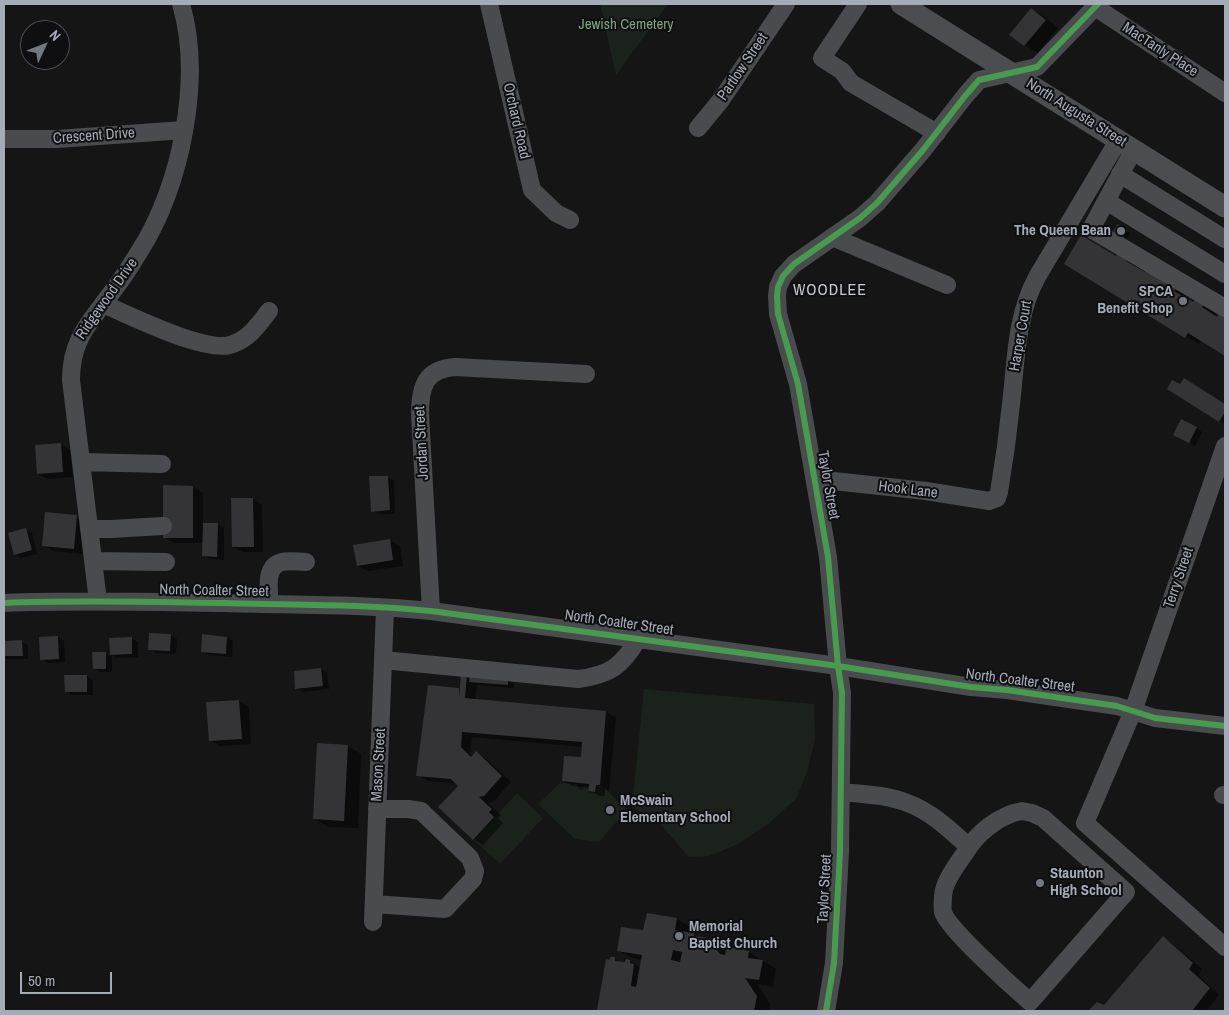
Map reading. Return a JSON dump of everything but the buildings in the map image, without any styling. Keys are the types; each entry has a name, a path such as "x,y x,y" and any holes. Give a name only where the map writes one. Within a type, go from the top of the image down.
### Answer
{"main road":[{"name":"North Augusta Street","path":"900,4 1225,207"}],"street":[{"name":"Ridgewood Drive","path":"98,601 70,380 71,364 81,334 141,251 158,218 172,177 188,107 190,54 181,4"},
{"name":"Orchard Road","path":"489,4 532,190 556,212 570,220"},
{"name":"Partlow Street","path":"698,128 720,100 786,4"},
{"path":"858,4 822,58 842,72 852,83 937,132"},
{"name":"Taylor Street","path":"826,1011 834,963 840,852 842,693 828,557 815,479 798,384 778,314 777,296 781,280 788,269 804,256 860,218 877,203 980,80 1037,67 1097,5"},
{"name":"MacTanly Place","path":"1097,5 1225,93"},
{"name":"Crescent Drive","path":"4,139 57,139 184,130"},
{"path":"1126,144 1120,174 1091,229 1225,308"},
{"name":"Harper Court","path":"999,496 1020,332 1026,301 1037,277 1126,144"},
{"path":"1120,174 1225,239"},
{"path":"1106,201 1225,274"},
{"path":"832,237 947,285"},
{"path":"103,304 180,337 207,345 231,346 251,334 269,311"},
{"name":"Jordan Street","path":"431,611 420,414 420,394 426,381 438,370 455,368 586,374"},
{"name":"Terry Street","path":"1070,842 1084,824 1133,711 1225,446"},
{"path":"81,462 162,464"},
{"name":"Hook Lane","path":"815,479 926,491 989,501 995,500 999,496"},
{"path":"89,529 111,530 163,526"},
{"path":"93,560 166,562"},
{"path":"270,604 270,572 274,566 281,562 306,562"},
{"name":"North Coalter Street","path":"4,603 98,601 270,604 431,611 838,666 970,688 1007,690 1117,706 1155,718 1225,726"},
{"name":"Mason Street","path":"373,922 385,608"},
{"path":"383,660 578,678 596,676 613,669 628,656 638,639"},
{"path":"841,792 876,796 910,804 940,822 969,847"},
{"path":"374,904 445,909 473,878 475,871 470,858 421,811 377,809"},
{"path":"1013,812 1032,812 1043,818 1070,842 1126,892 1026,1007 943,913 943,894 950,877 969,847 980,834 1013,812"},
{"path":"1084,824 1225,947"}],"green space":[{"name":"Jewish Cemetery","path":"600,4 668,4 616,75"},
{"path":"644,689 814,704 815,740 807,772 796,799 768,824 736,845 709,856 689,857 661,825 632,807"},
{"path":"560,783 578,784 578,789 583,790 585,785 588,792 592,793 596,792 597,786 601,785 627,810 599,842 575,839 538,804"},
{"path":"517,793 543,818 500,864 474,840"}],"cycle path":[{"path":"826,1011 834,963 840,852 842,693 828,557 798,384 778,314 778,287 783,276 794,264 860,218 877,203 923,150 979,80 1037,67 1098,4"},
{"path":"4,603 86,601 225,603 353,606 431,611 838,666 971,687 1007,690 1117,706 1155,718 1225,726"}],"place":[{"name":"The Queen Bean","path":"1121,231"},
{"name":"SPCA Benefit Shop","path":"1183,301"},
{"name":"McSwain Elementary School","path":"610,810"},
{"name":"Staunton High School","path":"1040,883"},
{"name":"Memorial Baptist Church","path":"679,936"}],"district":[{"name":"WOODLEE","path":"830,291"}]}
